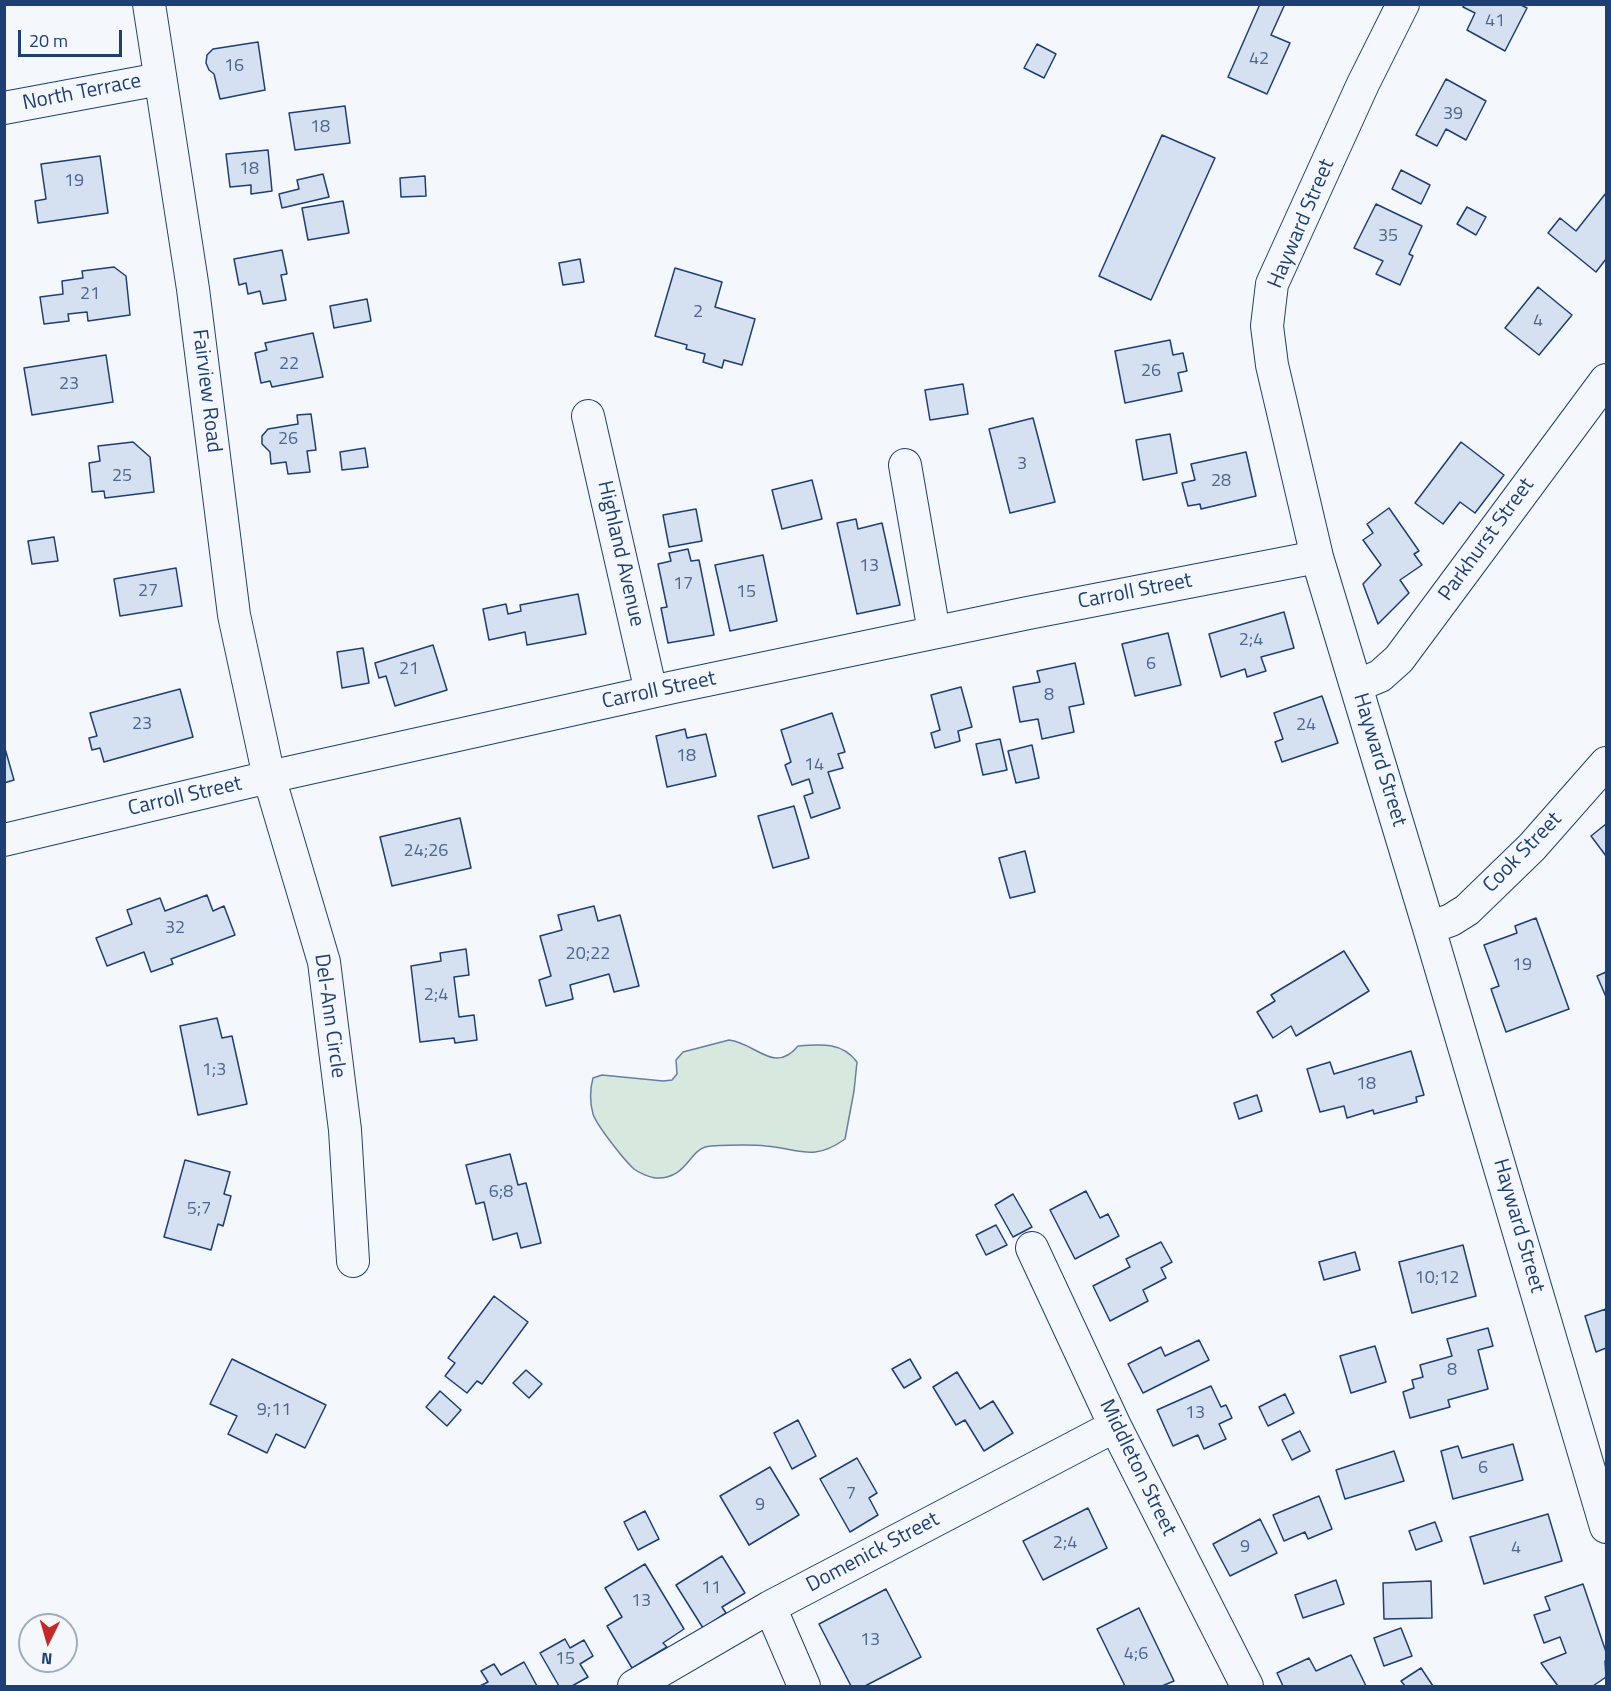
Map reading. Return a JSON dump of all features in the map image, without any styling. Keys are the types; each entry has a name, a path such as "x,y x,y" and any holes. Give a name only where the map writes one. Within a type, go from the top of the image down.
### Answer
{"street":[{"name":"Fairview Road","path":"148,4 193,289 234,615 269,777"},
{"name":"Hayward Street","path":"1403,4 1363,84 1272,284 1267,326 1272,364 1317,557 1430,928 1606,1527"},
{"name":"North Terrace","path":"4,108 160,79"},
{"name":"Parkhurst Street","path":"1356,686 1374,680 1385,672 1409,646 1606,380"},
{"name":"Highland Avenue","path":"588,416 651,692"},
{"path":"904,465 934,632"},
{"name":"Carroll Street","path":"4,840 269,777 651,692 934,632 1317,557"},
{"name":"Cook Street","path":"1430,928 1451,920 1467,910 1524,855 1606,764"},
{"name":"Del-Ann Circle","path":"269,777 324,962 345,1130 353,1262"},
{"name":"Middleton Street","path":"1032,1248 1116,1426 1247,1686"},
{"name":"Domenick Street","path":"634,1686 770,1607 1116,1426"},
{"path":"770,1607 804,1686"}],"shaded area":[{"path":"729,1040 739,1042 773,1058 781,1058 798,1046 815,1045 838,1048 851,1055 857,1062 845,1139 834,1146 815,1152 759,1145 711,1146 697,1152 682,1169 666,1177 655,1178 634,1169 600,1127 593,1114 591,1087 593,1078 602,1075 672,1080 677,1074 676,1060 683,1052"}],"building":[{"path":"1260,4 1285,4 1271,35 1290,43 1267,94 1228,77"},
{"path":"1465,4 1519,4 1527,8 1505,51 1467,30 1475,13 1463,7"},
{"path":"258,42 265,90 220,99 214,74 206,63 207,55 213,49"},
{"path":"1037,44 1056,54 1044,78 1024,68"},
{"path":"1446,79 1486,101 1466,140 1446,129 1437,146 1416,135"},
{"path":"345,106 350,143 295,150 289,113"},
{"path":"1162,135 1215,158 1151,300 1099,276"},
{"path":"268,150 272,191 251,194 251,185 230,187 226,154"},
{"path":"100,156 108,213 38,223 35,201 46,199 41,164"},
{"path":"1401,170 1430,185 1421,204 1392,189"},
{"path":"323,174 329,197 282,208 279,194 299,189 297,180"},
{"path":"425,176 426,196 401,197 400,178"},
{"path":"1606,193 1606,259 1596,272 1548,233 1560,218 1576,231"},
{"path":"343,201 349,233 308,240 302,208"},
{"path":"1376,204 1422,226 1409,254 1413,256 1400,285 1376,274 1383,261 1354,248"},
{"path":"1467,207 1486,217 1476,235 1457,224"},
{"path":"282,250 287,274 281,275 286,300 263,304 260,291 248,294 246,283 239,285 234,259"},
{"path":"580,259 584,282 563,285 559,263"},
{"path":"114,267 126,276 130,315 88,321 87,312 68,314 69,321 44,324 40,297 63,294 62,281 83,278 82,271"},
{"path":"675,268 722,282 715,307 755,319 742,365 724,360 722,368 703,362 705,354 686,349 687,345 655,336"},
{"path":"1538,287 1572,315 1539,355 1505,328"},
{"path":"367,299 371,321 334,328 330,306"},
{"path":"313,333 323,377 272,387 270,381 261,383 255,353 267,350 265,343"},
{"path":"1170,340 1173,355 1183,353 1187,371 1178,373 1182,391 1125,403 1115,351"},
{"path":"106,355 113,402 32,415 24,368"},
{"path":"963,384 968,414 930,420 925,390"},
{"path":"311,414 316,450 307,451 310,472 288,474 286,462 271,464 270,452 262,444 262,436 268,429 298,424 297,415"},
{"path":"1033,418 1055,502 1010,513 989,429"},
{"path":"1170,434 1177,473 1143,480 1136,440"},
{"path":"133,442 150,457 154,492 105,498 104,491 92,492 89,463 100,461 98,446"},
{"path":"1461,442 1504,475 1475,513 1460,502 1443,524 1415,503"},
{"path":"365,448 368,467 342,470 340,452"},
{"path":"1246,452 1256,496 1201,509 1200,504 1188,506 1182,483 1195,480 1191,464"},
{"path":"812,480 822,519 782,529 772,490"},
{"path":"1389,508 1419,551 1414,554 1422,565 1400,580 1409,593 1378,624 1363,584 1381,565 1363,540 1373,533 1367,524"},
{"path":"696,509 702,541 669,547 663,515"},
{"path":"856,519 858,529 882,523 900,605 857,614 837,523"},
{"path":"54,537 58,561 32,564 28,541"},
{"path":"688,549 691,561 699,560 714,635 668,643 661,608 667,607 658,564 671,561 669,553"},
{"path":"763,555 777,621 730,631 715,565"},
{"path":"176,568 182,606 120,616 114,579"},
{"path":"578,594 586,634 527,645 525,632 489,640 483,609 506,604 508,614 521,611 520,605"},
{"path":"1284,612 1294,648 1261,657 1266,671 1247,677 1245,669 1221,677 1209,634"},
{"path":"1168,633 1181,685 1135,696 1122,644"},
{"path":"433,645 447,690 395,706 386,676 379,678 375,663"},
{"path":"363,648 369,683 342,688 337,652"},
{"path":"1075,663 1084,704 1069,707 1074,732 1042,739 1038,719 1020,722 1013,687 1040,682 1037,671"},
{"path":"961,687 972,727 958,731 960,741 935,748 931,733 940,730 931,695"},
{"path":"180,689 193,737 104,762 100,748 92,750 89,738 97,736 90,713"},
{"path":"1322,696 1338,743 1282,762 1275,742 1283,739 1274,713"},
{"path":"832,713 845,752 838,754 843,768 828,772 840,808 811,818 804,796 813,793 809,779 792,785 785,765 791,762 781,730"},
{"path":"685,729 687,738 706,734 716,776 667,787 656,736"},
{"path":"1000,739 1007,770 983,775 976,744"},
{"path":"4,745 14,780 4,783"},
{"path":"1032,745 1039,778 1016,783 1008,751"},
{"path":"794,806 809,858 773,868 758,816"},
{"path":"460,818 471,868 392,886 380,837"},
{"path":"1606,824 1606,856 1591,836"},
{"path":"1025,851 1035,892 1010,898 999,858"},
{"path":"207,895 213,911 224,906 235,935 171,959 173,964 151,972 144,952 107,966 96,938 132,924 127,910 160,898 165,911"},
{"path":"594,906 598,921 620,915 639,986 614,992 609,974 570,985 573,999 546,1006 539,980 551,976 540,936 562,930 558,915"},
{"path":"1536,918 1569,1009 1506,1032 1491,989 1499,986 1484,945 1517,933 1515,926"},
{"path":"466,949 469,975 454,977 459,1017 474,1015 477,1040 455,1043 454,1038 420,1042 411,966 441,961 440,953"},
{"path":"1344,951 1369,991 1296,1036 1291,1026 1273,1038 1257,1012 1275,1001 1271,995"},
{"path":"1606,972 1606,997 1597,976"},
{"path":"217,1018 222,1038 232,1036 247,1104 198,1115 180,1026"},
{"path":"1411,1051 1424,1095 1416,1097 1417,1102 1374,1114 1373,1110 1347,1118 1344,1106 1320,1112 1307,1069 1330,1062 1334,1074"},
{"path":"1257,1095 1262,1111 1239,1119 1234,1103"},
{"path":"510,1154 518,1185 526,1183 541,1243 521,1248 517,1233 493,1240 484,1202 476,1204 466,1165"},
{"path":"185,1160 230,1172 224,1194 231,1196 223,1226 218,1224 211,1250 164,1237"},
{"path":"1086,1191 1100,1218 1108,1214 1119,1236 1075,1259 1050,1210"},
{"path":"1013,1194 1032,1227 1013,1237 995,1205"},
{"path":"996,1225 1007,1245 986,1255 976,1235"},
{"path":"1161,1242 1172,1262 1161,1268 1166,1278 1143,1290 1148,1301 1110,1321 1093,1286 1130,1267 1126,1259"},
{"path":"1463,1245 1476,1296 1412,1313 1399,1262"},
{"path":"1355,1252 1360,1270 1324,1280 1319,1262"},
{"path":"494,1296 528,1322 482,1384 477,1381 467,1393 445,1376 455,1363 448,1358"},
{"path":"1606,1309 1606,1348 1596,1352 1585,1316"},
{"path":"1488,1328 1493,1346 1478,1350 1488,1389 1448,1400 1450,1407 1410,1418 1403,1392 1414,1388 1412,1380 1423,1377 1420,1365 1452,1356 1447,1339"},
{"path":"1199,1340 1209,1360 1143,1393 1128,1364 1161,1347 1165,1356"},
{"path":"1375,1346 1386,1382 1351,1393 1340,1356"},
{"path":"232,1359 326,1405 305,1448 276,1434 267,1453 228,1434 237,1416 210,1404"},
{"path":"910,1359 921,1378 904,1388 892,1369"},
{"path":"526,1370 542,1384 529,1398 513,1383"},
{"path":"957,1372 980,1409 993,1401 1013,1433 984,1451 965,1420 956,1425 933,1387"},
{"path":"1211,1386 1221,1407 1226,1405 1232,1418 1219,1424 1226,1439 1204,1449 1198,1435 1173,1446 1157,1410"},
{"path":"440,1391 461,1410 447,1426 426,1407"},
{"path":"1285,1394 1294,1413 1268,1426 1259,1407"},
{"path":"798,1420 816,1456 792,1469 774,1433"},
{"path":"1300,1431 1310,1451 1292,1460 1282,1440"},
{"path":"1513,1444 1523,1480 1453,1499 1441,1451 1458,1446 1462,1458"},
{"path":"1394,1451 1404,1481 1345,1499 1336,1470"},
{"path":"857,1458 877,1493 869,1498 878,1515 850,1532 820,1479"},
{"path":"770,1467 799,1515 749,1545 720,1496"},
{"path":"1319,1496 1332,1529 1308,1539 1305,1532 1284,1541 1273,1515"},
{"path":"1088,1508 1107,1548 1043,1580 1023,1541"},
{"path":"645,1511 659,1539 638,1550 624,1522"},
{"path":"1548,1514 1562,1561 1484,1584 1470,1537"},
{"path":"1260,1519 1277,1553 1230,1576 1213,1544"},
{"path":"1435,1522 1442,1541 1416,1550 1409,1531"},
{"path":"722,1556 745,1593 722,1607 726,1613 703,1628 676,1585"},
{"path":"645,1564 684,1629 663,1643 667,1647 632,1668 607,1626 622,1617 605,1588"},
{"path":"1336,1580 1344,1604 1303,1618 1295,1595"},
{"path":"1431,1581 1432,1618 1384,1619 1383,1583"},
{"path":"1583,1584 1606,1652 1606,1677 1593,1686 1558,1686 1541,1663 1566,1653 1560,1637 1544,1643 1534,1615 1550,1610 1545,1597"},
{"path":"886,1589 921,1657 865,1686 851,1686 819,1624"},
{"path":"1139,1608 1174,1681 1162,1686 1125,1686 1097,1629"},
{"path":"1401,1628 1412,1656 1384,1666 1374,1638"},
{"path":"565,1639 570,1648 584,1640 593,1656 580,1664 588,1677 572,1686 559,1686 540,1653"},
{"path":"1351,1655 1366,1686 1283,1686 1277,1673 1309,1658 1316,1671"},
{"path":"524,1662 537,1686 480,1686 488,1682 481,1671 494,1664 501,1675"},
{"path":"1421,1668 1433,1686 1405,1686 1401,1681"}]}
